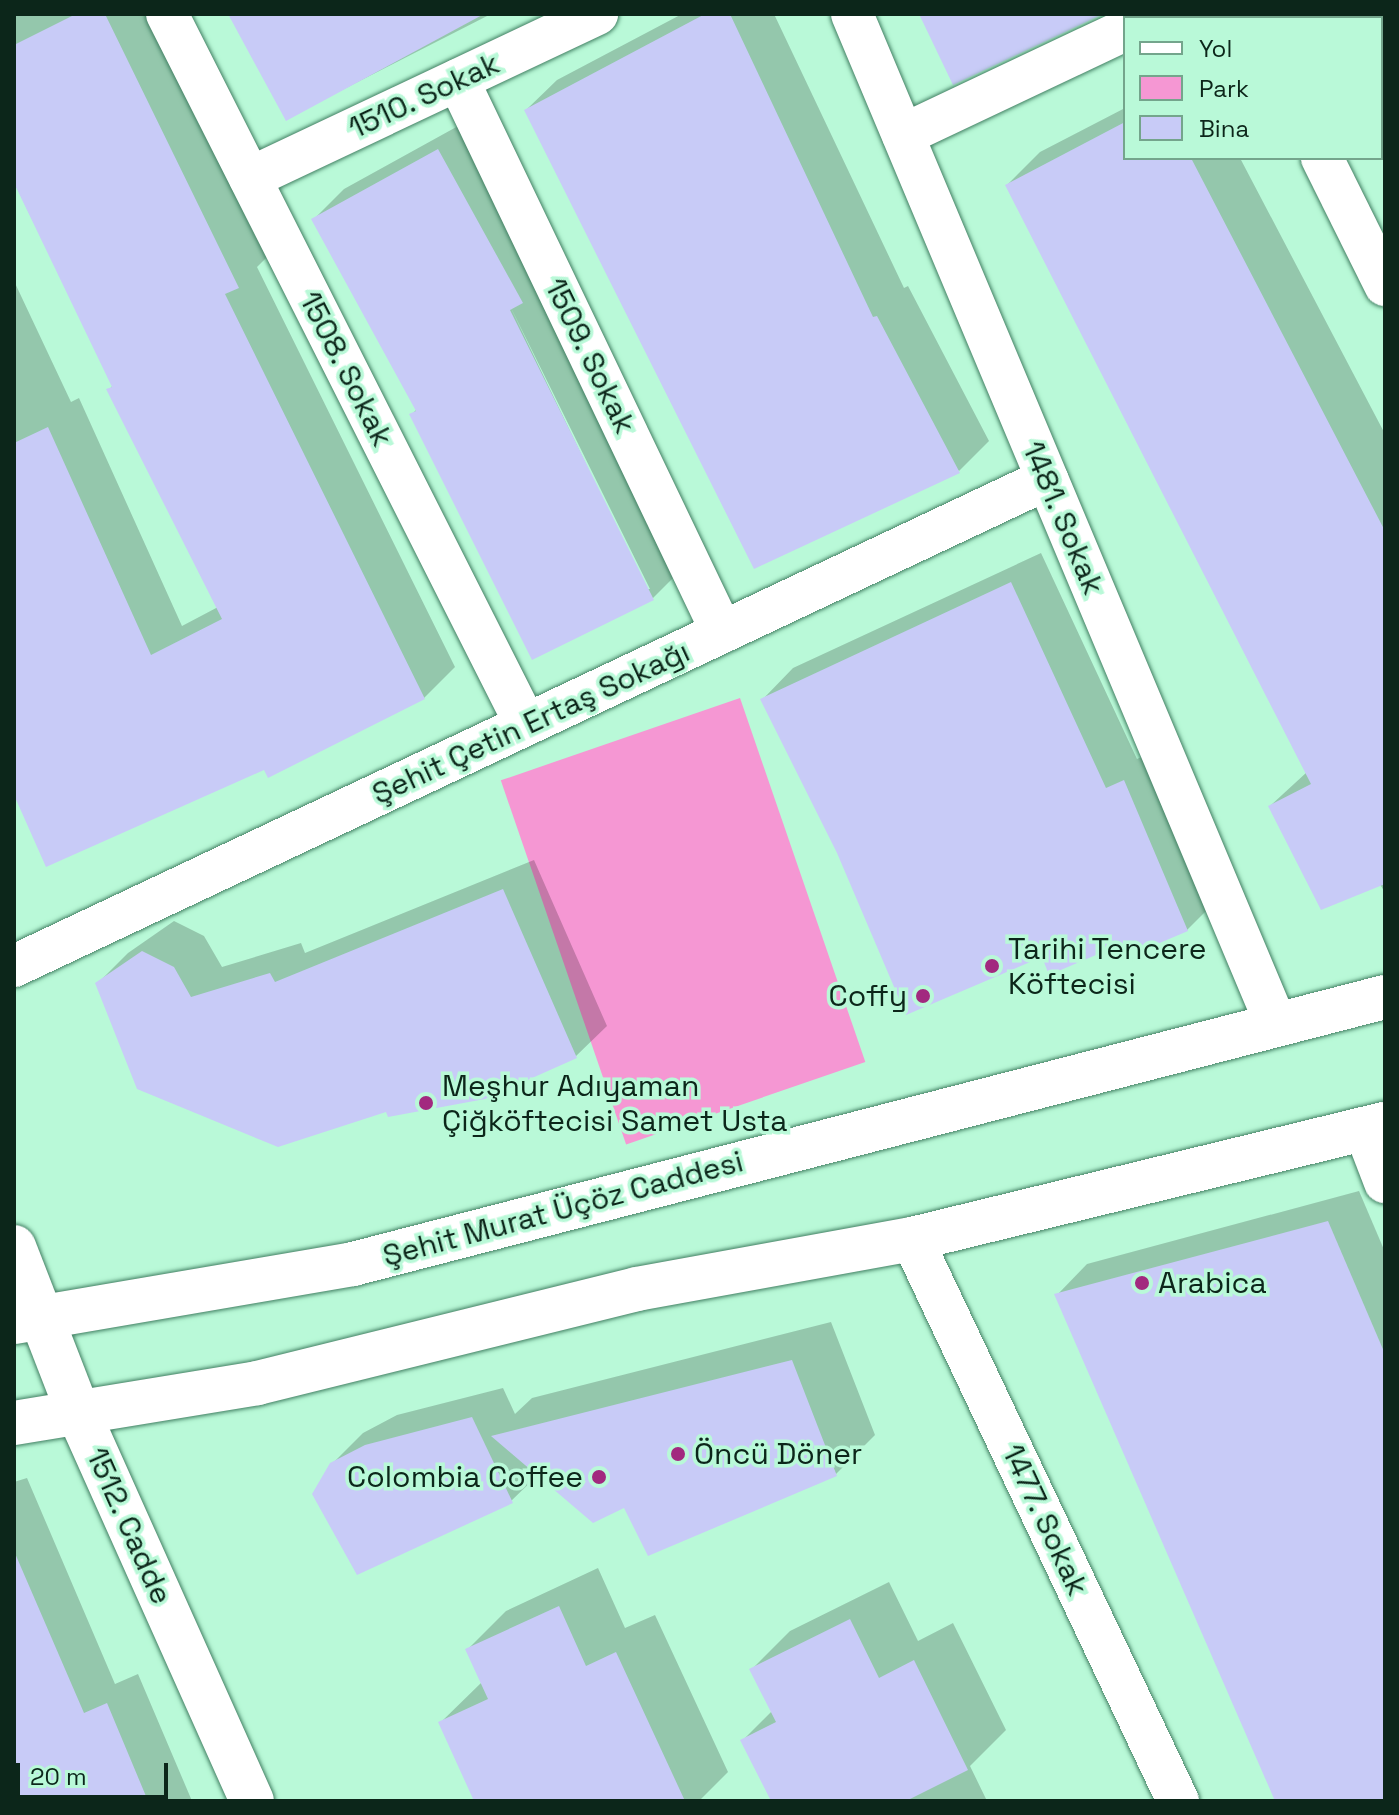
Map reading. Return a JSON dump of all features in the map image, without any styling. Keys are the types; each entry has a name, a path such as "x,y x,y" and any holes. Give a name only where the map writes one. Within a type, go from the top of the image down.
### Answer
{"main road":[{"name":"Şehit Murat Üçöz Caddesi","path":"28,1319 353,1264 1275,1022 1385,997"},
{"path":"14,1423 257,1383 637,1289 912,1239 1375,1127"},
{"name":"1512. Cadde","path":"14,1247 28,1319 78,1412 252,1801"}],"street":[{"name":"1508. Sokak","path":"167,14 526,725"},
{"name":"1510. Sokak","path":"250,178 597,14"},
{"name":"1481. Sokak","path":"852,14 1275,1022"},
{"path":"903,135 1123,31"},
{"name":"1509. Sokak","path":"458,80 722,632"},
{"path":"1323,160 1385,285"},
{"name":"Şehit Çetin Ertaş Sokağı","path":"14,966 1047,479"},
{"path":"1375,1127 1385,1182"},
{"name":"1477. Sokak","path":"912,1239 1178,1801"}],"green space":[{"path":"740,698 865,1062 626,1144 501,780"}],"building":[{"path":"76,14 105,14 239,288 225,294 425,699 268,778 264,770 46,867 14,795 14,443 48,427 151,655 222,619 106,389 112,387 14,183 14,45"},
{"path":"228,14 484,14 286,121"},
{"path":"705,14 730,14 873,317 877,316 960,473 754,569 524,110"},
{"path":"919,14 1103,14 953,85"},
{"path":"1123,123 1123,160 1192,160 1385,531 1385,884 1321,910 1268,806 1311,784 1005,185"},
{"path":"438,149 523,303 510,310 654,600 532,660 409,414 416,411 311,219"},
{"path":"1011,582 1106,788 1124,780 1188,931 1143,950 1141,943 1112,955 1110,949 1049,975 1042,957 906,1015 837,853 760,699"},
{"path":"503,889 577,1058 485,1099 388,1117 386,1112 278,1147 137,1089 95,983 142,951 174,967 191,997 270,973 275,982"},
{"path":"1328,1221 1385,1354 1385,1801 1275,1801 1054,1294"},
{"path":"792,1360 837,1476 648,1556 624,1508 593,1523 491,1436"},
{"path":"472,1417 513,1503 357,1575 312,1494 330,1463 365,1445"},
{"path":"14,1551 84,1713 107,1703 148,1801 14,1801"},
{"path":"559,1606 586,1666 616,1652 685,1801 474,1801 438,1722 488,1699 465,1649"},
{"path":"850,1619 879,1678 914,1660 968,1770 906,1801 771,1801 740,1740 776,1722 749,1669"}],"place":[{"name":"Tarihi Tencere Köftecisi","path":"992,966"},
{"name":"Coffy","path":"923,996"},
{"name":"Meşhur Adıyaman Çiğköftecisi Samet Usta","path":"426,1103"},
{"name":"Arabica","path":"1142,1283"},
{"name":"Öncü Döner","path":"678,1454"},
{"name":"Colombia Coffee","path":"599,1477"}]}
